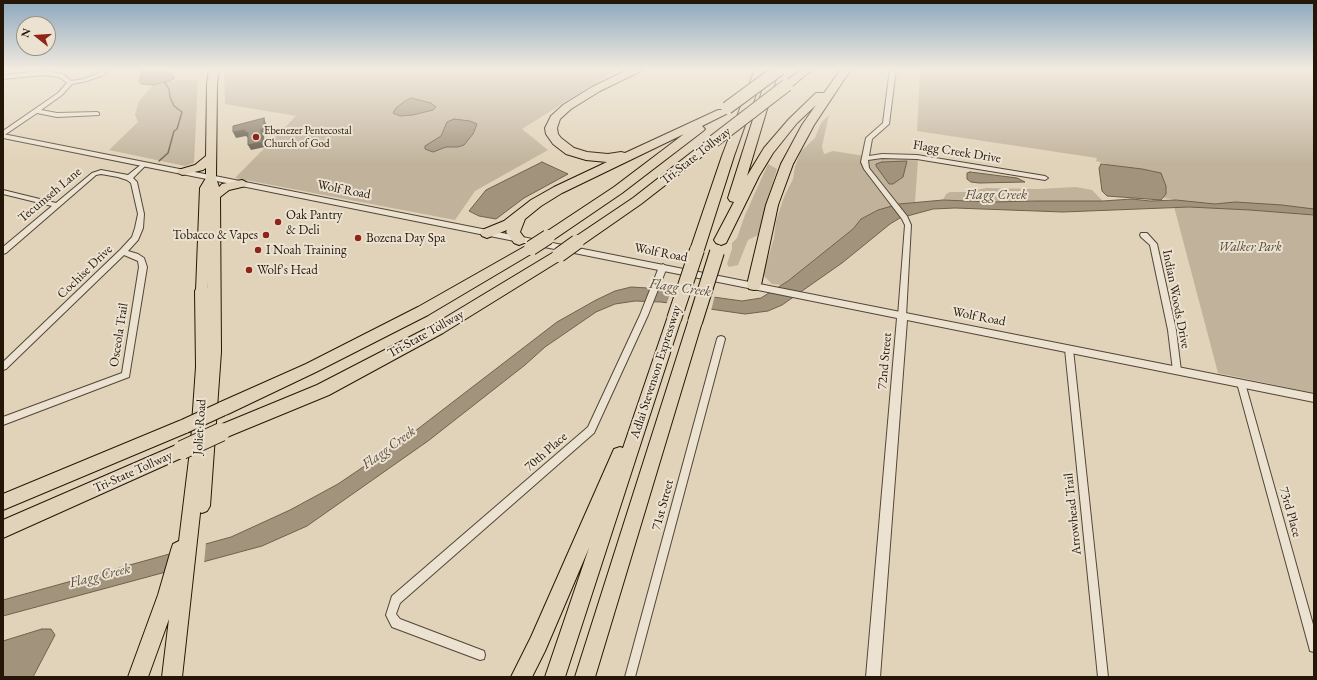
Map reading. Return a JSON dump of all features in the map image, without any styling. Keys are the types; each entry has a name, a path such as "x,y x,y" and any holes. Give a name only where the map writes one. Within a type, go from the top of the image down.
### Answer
{"highway":[{"path":"577,101 567,107 555,118 551,128 552,134 557,141 570,151 586,156 608,158 634,154"},
{"name":"Tri-State Tollway","path":"3,502 222,409 311,368 423,311 548,237 618,190 737,101"},
{"path":"746,107 747,101"},
{"name":"Adlai Stevenson Expressway","path":"555,677 748,101"},
{"name":"Adlai Stevenson Expressway","path":"585,677 764,101"},
{"name":"Tri-State Tollway","path":"3,529 336,382 438,329 559,255 637,202 766,101"},
{"path":"719,246 753,176 768,151 793,121 814,101"},
{"path":"760,286 772,205 787,164 808,125 824,101"},
{"path":"487,233 509,224 536,203 558,190 724,110"},
{"path":"519,216 513,232 519,240"},
{"name":"Joliet Road","path":"189,543 188,507 200,368 200,328 203,328 202,291"},
{"path":"521,677 542,637 672,327"},
{"name":"Joliet Road","path":"189,543 202,506"},
{"path":"172,677 189,543"},
{"path":"138,677 153,640 184,577"},
{"path":"183,677 184,577"}],"main road":[{"name":"Joliet Road","path":"202,506 213,356 215,196 211,178 212,101"},
{"path":"182,172 199,168 211,157"},
{"name":"Joliet Road","path":"202,291 205,188 211,178"},
{"path":"215,196 226,187 242,184"}],"street":[{"path":"3,135 50,101"},
{"path":"865,158 869,138 886,124 889,101"},
{"path":"35,111 57,115 97,114"},
{"name":"Wolf Road","path":"3,135 143,165 519,240 760,286 902,316 1314,398"},
{"name":"Flagg Creek Drive","path":"865,158 882,156 917,157 1045,178"},
{"name":"72nd Street","path":"865,158 866,168 905,218 908,225 873,677"},
{"path":"128,178 143,165"},
{"name":"Tecumseh Lane","path":"3,251 94,174 100,172 128,178"},
{"name":"Cochise Drive","path":"3,367 124,252 135,238 139,228 141,214 134,182 128,178"},
{"path":"3,192 56,205"},
{"name":"Indian Woods Drive","path":"1144,235 1153,244 1172,330 1177,370"},
{"name":"Osceola Trail","path":"3,421 126,375 142,267 141,260 124,252"},
{"name":"70th Place","path":"480,655 396,623 391,615 396,600 591,430 644,315 663,267"},
{"name":"71st Street","path":"630,677 721,339"},
{"name":"Arrowhead Trail","path":"1068,349 1103,677"},
{"name":"73rd Place","path":"1241,383 1314,647"}],"green space":[{"path":"139,101 197,101 194,163 185,166 109,150 138,122 135,115"},
{"path":"225,101 567,101 522,129 548,150 475,191 455,220 235,178 296,116 225,104"},
{"name":"Walker Park","path":"918,101 1314,101 1314,393 1218,373 1172,199 1163,198 1166,194 1154,171 1110,165 1096,161 1097,158 917,131"},
{"path":"829,115 822,146 824,154 833,151 878,158 918,160 915,202 899,204 878,210 861,219 853,229 788,281 781,285 772,284 763,275 774,238 776,221 784,197 793,179 795,167 801,151 815,138 821,123"},
{"path":"768,164 777,169 758,235 748,240 738,265 729,267 727,264 732,249 732,243 737,238 745,215"},
{"path":"1076,187 1092,190 1103,201 991,202 943,200 946,194 950,192 964,192 987,188 1037,189"}],"water":[{"path":"405,101 422,101 431,103 436,107 433,110 413,115 400,116 393,113 396,108"},
{"path":"454,119 470,121 477,124 473,134 464,145 458,147 446,147 433,152 425,149 425,146 441,136 447,122"},
{"path":"907,161 903,177 893,184 889,184 876,166 876,164 882,162"},
{"path":"542,162 568,174 524,198 496,219 479,216 469,211 486,190"},
{"path":"1101,164 1161,173 1166,186 1166,194 1161,200 1107,196 1102,191 1099,168"},
{"path":"970,172 1017,178 1025,182 971,182 967,179 967,173"},
{"name":"Flagg Creek","path":"1132,199 1150,201 1176,200 1215,204 1235,202 1282,205 1314,209 1314,215 1189,207 1063,212 955,208 933,209 900,218 890,224 842,263 782,305 768,311 745,314 661,302 635,301 615,304 596,312 545,347 525,365 428,441 307,526 262,546 3,616 3,600 231,537 290,510 338,484 406,438 557,322 615,291 631,287 742,301 761,298 788,281 853,229 861,219 878,210 899,204 943,200 991,202 1103,201"},
{"path":"42,629 51,629 55,635 33,677 3,677 3,641"}],"pier":[{"path":"672,289 715,295 711,311 666,305"},
{"path":"206,542 204,564 168,574 174,551"}],"building":[{"path":"264,118 264,129 261,129 262,142 248,145 248,132 245,133 245,130 233,132 233,126"}],"waterway":[{"path":"159,161 168,153 174,131 177,129 182,112 174,106 172,101"}],"place":[{"name":"Ebenezer Pentecostal Church of God","path":"256,137"},
{"name":"Oak Pantry & Deli","path":"278,222"},
{"name":"Tobacco & Vapes","path":"266,235"},
{"name":"Bozena Day Spa","path":"358,238"},
{"name":"I Noah Training","path":"258,250"},
{"name":"Wolf's Head","path":"249,270"}]}
